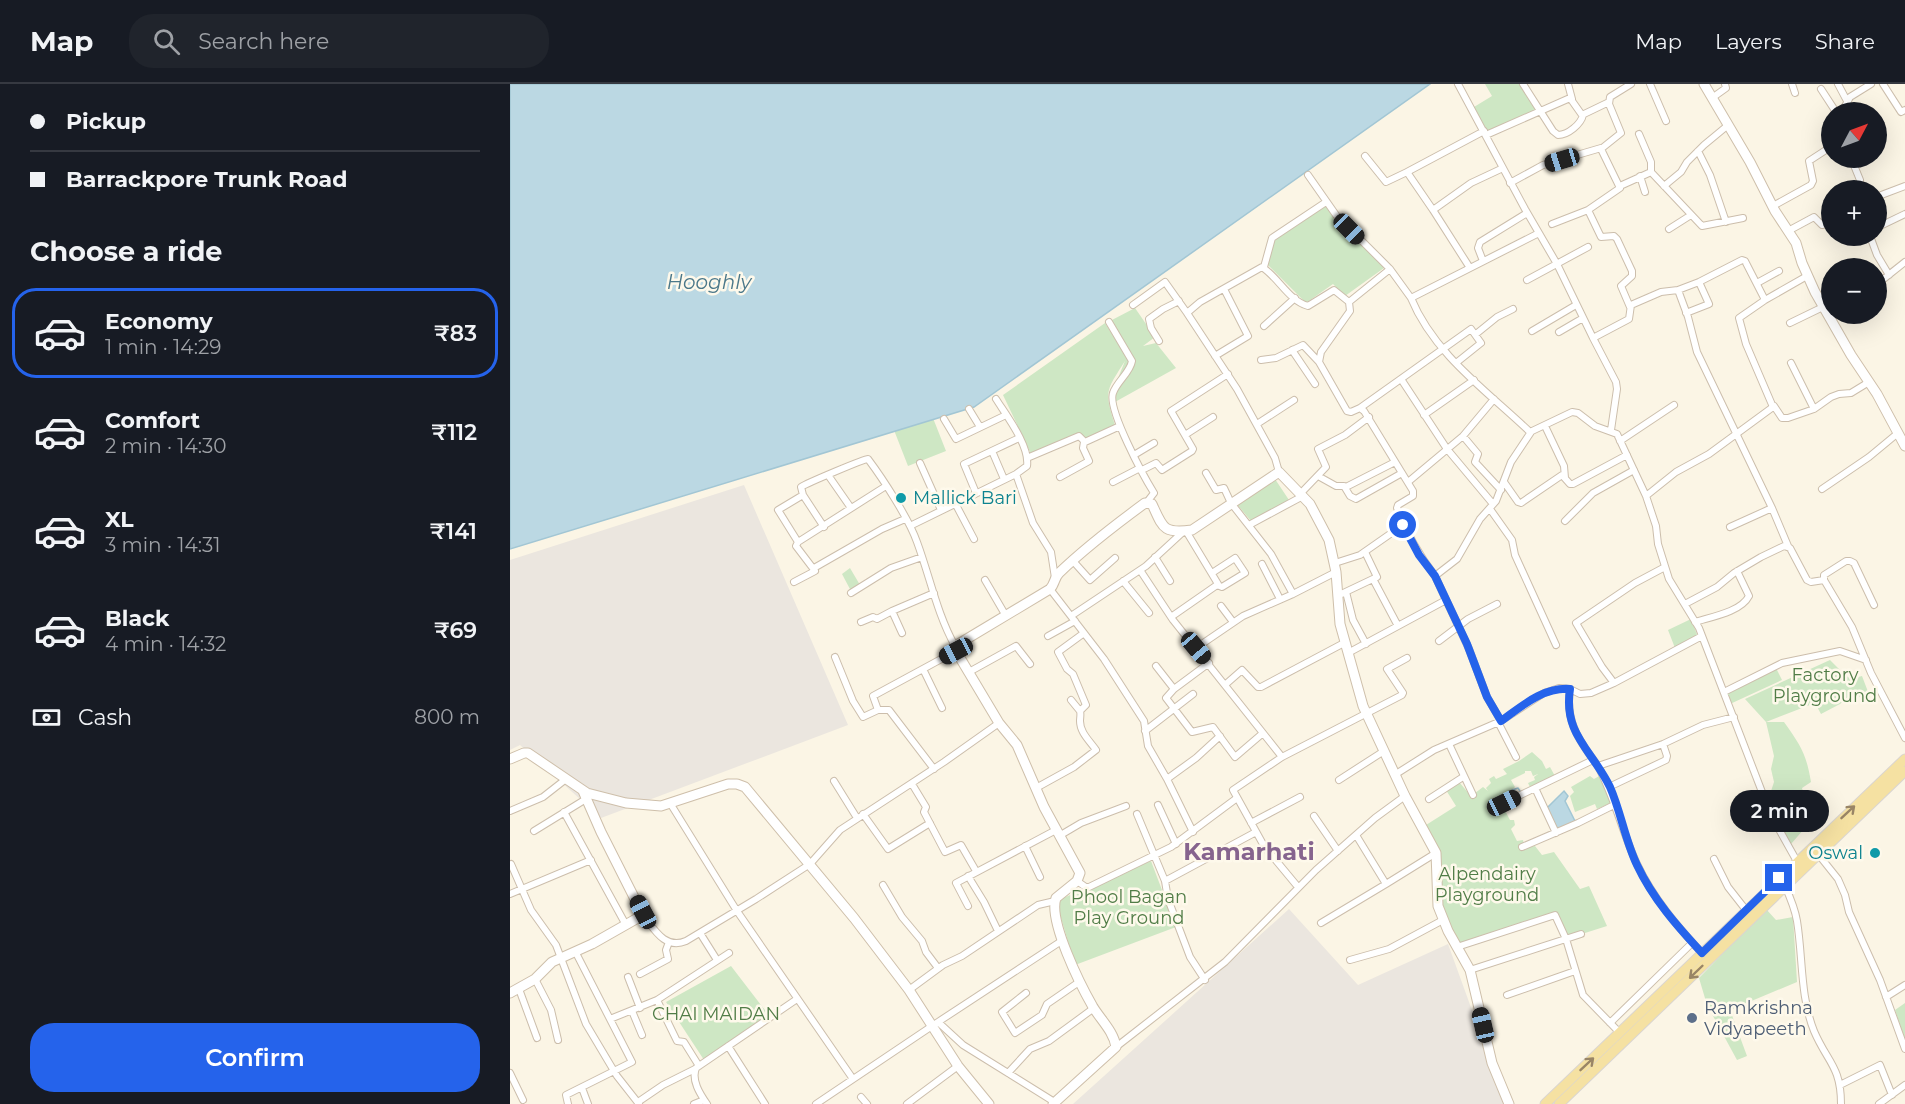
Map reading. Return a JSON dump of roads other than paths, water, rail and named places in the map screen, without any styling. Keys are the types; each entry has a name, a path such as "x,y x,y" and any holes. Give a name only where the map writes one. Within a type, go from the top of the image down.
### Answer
{"main road":[{"path":"1559,1104 1674,987 1702,953 1746,910 1799,865 1905,759"},
{"path":"1545,1104 1620,1033 1785,886 1799,865 1818,854 1905,771"}],"street":[{"path":"1458,84 1510,183 1557,264 1616,382 1611,430"},
{"path":"1523,84 1558,135 1565,134 1580,122 1583,115 1609,102 1613,93 1631,84"},
{"path":"1568,84 1572,99 1583,115"},
{"path":"1650,84 1666,121"},
{"path":"1704,84 1796,243 1807,276 1821,300"},
{"path":"1712,98 1726,88 1725,84"},
{"path":"1792,84 1795,93"},
{"path":"1838,84 1847,101 1852,95 1871,84"},
{"path":"1883,84 1901,112 1905,110"},
{"path":"1821,89 1829,102"},
{"path":"1365,156 1386,182 1485,133 1572,99"},
{"path":"1510,183 1543,165 1601,148 1621,133 1609,102"},
{"path":"1664,186 1682,172 1687,162 1727,126"},
{"path":"1639,134 1650,160 1651,172 1703,227 1743,218"},
{"path":"1601,148 1620,186"},
{"path":"1698,152 1710,174 1726,222"},
{"path":"1773,206 1812,184 1809,161 1821,154"},
{"path":"1433,210 1471,183 1503,168"},
{"path":"1855,168 1860,180"},
{"path":"1407,172 1470,268"},
{"path":"1552,224 1588,210 1617,191 1620,186 1651,172"},
{"path":"1308,175 1326,202 1349,229 1390,270 1411,298 1421,320 1442,348 1531,432"},
{"path":"1640,176 1646,192"},
{"path":"1887,193 1905,186"},
{"path":"1264,267 1272,238 1326,202"},
{"path":"1588,210 1602,237 1614,236 1616,238 1632,271 1632,277 1621,286 1630,306 1629,319 1593,338"},
{"path":"1483,261 1478,248 1480,242 1527,213"},
{"path":"1669,229 1691,214"},
{"path":"1887,223 1905,214"},
{"path":"1788,231 1814,217 1821,224"},
{"path":"1411,298 1539,233"},
{"path":"1874,246 1889,275 1905,262"},
{"path":"1527,280 1588,247"},
{"path":"1630,306 1661,292 1678,290 1699,282 1743,260 1765,300"},
{"path":"1187,313 1200,302 1264,267"},
{"path":"1264,267 1304,306 1308,306 1334,290 1348,302 1350,311 1322,352 1319,362"},
{"path":"1348,302 1390,270"},
{"path":"1757,283 1779,271"},
{"path":"1807,276 1765,300 1742,315 1738,321 1773,406 1782,418 1788,418 1814,409 1831,397 1851,393 1869,382"},
{"path":"1133,305 1165,282 1228,374 1275,458 1279,472 1302,495 1323,527 1336,567 1341,594 1340,624 1344,643 1365,713 1405,796 1436,853 1436,899 1443,920 1470,970 1492,1063 1509,1104"},
{"path":"1686,313 1708,304 1699,282"},
{"path":"1215,356 1248,336 1224,289"},
{"path":"1678,290 1697,352 1788,546 1807,580 1811,582 1824,580"},
{"path":"1264,326 1295,298"},
{"path":"1159,341 1151,328 1149,319 1179,300"},
{"path":"1532,331 1576,305"},
{"path":"1476,334 1497,317 1513,309"},
{"path":"1790,323 1821,312"},
{"path":"1559,332 1583,318"},
{"path":"1055,578 1098,538 1147,502 1154,493 1120,426 1112,396 1132,362 1129,353 1108,322"},
{"path":"1835,324 1905,446"},
{"path":"1261,360 1276,358 1304,346 1319,362 1347,411 1351,412 1401,379 1468,329 1472,330 1481,342 1456,363"},
{"path":"1292,350 1315,384"},
{"path":"1791,363 1814,409"},
{"path":"1113,482 1156,463 1162,470 1192,452 1193,449 1171,410 1228,374"},
{"path":"1401,379 1448,449 1492,506 1512,540 1515,555 1556,645"},
{"path":"1424,415 1474,380"},
{"path":"909,526 1016,474 1027,466 1028,458 1019,438 996,399"},
{"path":"1408,482 1463,436 1494,399"},
{"path":"1257,424 1294,400"},
{"path":"1620,441 1674,405"},
{"path":"1646,496 1676,472 1737,435 1773,406"},
{"path":"1360,408 1369,417 1414,494 1397,507 1403,525 1419,555 1435,576 1459,625 1487,697 1516,757"},
{"path":"969,409 980,427"},
{"path":"1435,576 1457,559 1477,524 1492,506 1514,456 1531,432 1572,412 1578,413 1597,427 1617,434 1646,496 1669,579 1702,636 1771,814 1799,865"},
{"path":"944,419 956,439 1006,415"},
{"path":"1185,435 1213,417"},
{"path":"1249,525 1302,495 1326,466 1318,449 1345,435 1369,417"},
{"path":"1083,442 1120,426"},
{"path":"1545,426 1564,466 1565,478"},
{"path":"1822,489 1869,457 1877,448 1898,433"},
{"path":"1028,458 1079,436 1089,461 1060,477"},
{"path":"1463,436 1478,454 1475,462 1501,490"},
{"path":"976,493 964,465 1019,438"},
{"path":"1134,455 1154,443"},
{"path":"992,451 1004,480"},
{"path":"1504,482 1521,503 1562,475 1573,484 1627,455"},
{"path":"824,527 803,495 802,485 866,458 909,526 956,649 999,723 1017,745 1058,833 1080,873 1077,880 1061,891 1055,901 1063,940 1079,982 1113,1036 1116,1047"},
{"path":"1318,476 1336,486 1346,487 1395,462"},
{"path":"920,463 941,510"},
{"path":"1565,521 1593,494 1634,470"},
{"path":"1206,472 1216,490 1224,488 1231,503 1271,554 1293,594"},
{"path":"1147,502 1152,504 1163,528 1185,531 1193,529 1279,472"},
{"path":"1346,487 1350,496 1358,499 1402,473"},
{"path":"878,710 873,696 956,649 1054,585 1051,552 1033,524 1016,474"},
{"path":"828,475 851,508"},
{"path":"798,542 885,486"},
{"path":"803,495 778,510 798,542 796,546 814,568"},
{"path":"955,503 974,539"},
{"path":"1730,527 1772,508"},
{"path":"794,582 882,529 905,519"},
{"path":"1196,648 1233,622 1293,594 1365,552 1403,525"},
{"path":"1048,636 1140,570 1185,531"},
{"path":"1185,531 1218,584 1222,587 1245,573 1235,558 1212,573"},
{"path":"1685,604 1717,587 1761,556 1788,546"},
{"path":"1341,594 1378,576 1365,552"},
{"path":"850,593 891,568 922,556"},
{"path":"1155,557 1170,581"},
{"path":"1073,561 1090,580 1115,558"},
{"path":"1874,605 1854,563 1846,561 1824,575 1824,580 1852,627 1905,738"},
{"path":"1262,564 1280,599"},
{"path":"1614,683 1576,623 1635,583 1665,567"},
{"path":"1140,570 1171,617 1282,757"},
{"path":"1695,622 1741,605 1748,599 1749,596 1737,571"},
{"path":"1373,579 1398,626"},
{"path":"985,580 1006,616"},
{"path":"1124,581 1149,613"},
{"path":"1171,617 1218,584"},
{"path":"1050,589 1084,633 1145,722 1148,746 1193,832"},
{"path":"861,622 873,617 877,619 934,593"},
{"path":"1341,594 1366,644"},
{"path":"1348,653 1446,600"},
{"path":"1439,641 1459,625 1497,604"},
{"path":"1221,606 1233,622"},
{"path":"892,611 902,633"},
{"path":"1080,711 1086,705 1073,674 1066,667 1059,652 1084,633"},
{"path":"1396,774 1434,750 1500,721 1544,693 1559,688 1586,694 1614,683 1702,636"},
{"path":"1226,684 1242,670 1258,687 1261,687 1344,643"},
{"path":"969,672 1016,646 1030,663"},
{"path":"1724,692 1782,663 1840,651 1866,660"},
{"path":"835,657 861,717 878,710 888,710 934,770"},
{"path":"1298,887 1256,832 1233,789 1282,757 1402,694 1387,669 1407,658"},
{"path":"1209,663 1165,697 1174,709 1192,732 1211,727 1236,757 1263,733"},
{"path":"1156,666 1174,689"},
{"path":"923,669 942,708"},
{"path":"1570,689 1568,703 1570,718 1577,734 1610,787 1627,839 1647,884 1660,904 1702,953"},
{"path":"1145,731 1193,694"},
{"path":"1036,788 1074,767 1096,751 1083,732 1080,711 1071,700"},
{"path":"1598,766 1663,744 1702,725 1734,717"},
{"path":"510,759 528,753 585,795 643,915 659,937 669,942 681,943 737,911 810,864 840,830 934,770 999,723"},
{"path":"1167,779 1196,758 1220,736"},
{"path":"1449,744 1473,795"},
{"path":"1610,787 1666,760 1663,744"},
{"path":"1339,780 1384,751"},
{"path":"1504,803 1593,760"},
{"path":"1429,799 1463,777"},
{"path":"510,811 543,797 566,779"},
{"path":"834,781 888,849 930,824"},
{"path":"534,831 585,795 626,803 658,806 728,784 741,784 749,790 810,864 909,990 935,1024 958,1066 989,1104"},
{"path":"912,784 926,807 924,812 945,852 961,845 976,871"},
{"path":"1535,788 1556,833"},
{"path":"935,1024 963,1045 1055,1103 1116,1047 1205,980 1338,850 1405,796"},
{"path":"1251,823 1300,797"},
{"path":"1077,880 1087,888 1154,856 1176,844 1237,798"},
{"path":"670,803 737,911 853,1079"},
{"path":"1521,847 1616,804"},
{"path":"1158,805 1176,844"},
{"path":"968,906 956,884 968,876 1025,846 1126,806"},
{"path":"564,812 626,925"},
{"path":"1137,814 1165,881 1168,898 1190,957 1205,980"},
{"path":"1314,816 1338,850"},
{"path":"1165,881 1256,832"},
{"path":"1356,835 1386,884"},
{"path":"1025,846 1040,877"},
{"path":"1321,923 1436,853"},
{"path":"1818,854 1838,879 1849,912 1886,996 1905,1049"},
{"path":"1714,859 1728,887 1746,910"},
{"path":"510,894 591,860"},
{"path":"511,864 531,910 554,941 586,1024 615,1072 638,1101"},
{"path":"968,876 998,931"},
{"path":"883,885 902,917 922,941 926,952 938,968"},
{"path":"1785,886 1797,922 1807,1010 1815,1032 1834,1066 1840,1085 1841,1104"},
{"path":"909,990 938,968 962,956 1038,905 1055,901"},
{"path":"537,1038 514,991 535,979 561,957 592,944 643,915"},
{"path":"1457,947 1553,915 1557,917 1584,998 1620,1033"},
{"path":"1350,960 1389,949 1443,920"},
{"path":"700,933 717,960"},
{"path":"1470,970 1581,934"},
{"path":"816,1104 1063,940"},
{"path":"640,974 668,959 666,950 669,942"},
{"path":"1610,1023 1692,943"},
{"path":"568,1104 566,1095 632,1062 575,951"},
{"path":"610,1019 657,1000 729,953"},
{"path":"1507,995 1575,971"},
{"path":"628,977 640,1008"},
{"path":"535,979 551,1010 558,1040"},
{"path":"1026,993 1002,1012 1015,1033 1042,1015 1047,1004 1079,982"},
{"path":"1886,996 1905,985"},
{"path":"628,1104 638,1101 697,1068 797,999"},
{"path":"657,1000 677,1041 684,1042 697,1068 696,1085 706,1102 694,1104"},
{"path":"1008,1073 1030,1049 1050,1041 1094,1008"},
{"path":"632,1011 642,1035"},
{"path":"728,1046 765,1104"},
{"path":"1840,1085 1880,1065 1892,1095"},
{"path":"907,1104 958,1066"},
{"path":"510,1073 513,1087 523,1100"},
{"path":"1879,1104 1905,1085"},
{"path":"582,1088 588,1104"},
{"path":"861,1097 867,1104"}],"water":[{"name":"Hooghly","path":"510,84 1430,84 974,407 510,549"},
{"path":"1564,791 1568,796 1565,801 1576,823 1557,831 1547,808"}],"waterway":[{"path":"1512,790 1518,788 1520,791"}],"place":[{"name":"Mallick Bari","path":"901,498"},
{"name":"Oswal","path":"1875,853"},
{"name":"Ramkrishna Vidyapeeth","path":"1692,1018"}],"district":[{"name":"Kamarhati","path":"1249,852"}],"park label":[{"name":"Factory Playground","path":"1825,685"},
{"name":"Alpendairy Playground","path":"1487,884"},
{"name":"Phool Bagan Play Ground","path":"1129,907"},
{"name":"CHAI MAIDAN","path":"716,1014"}]}
